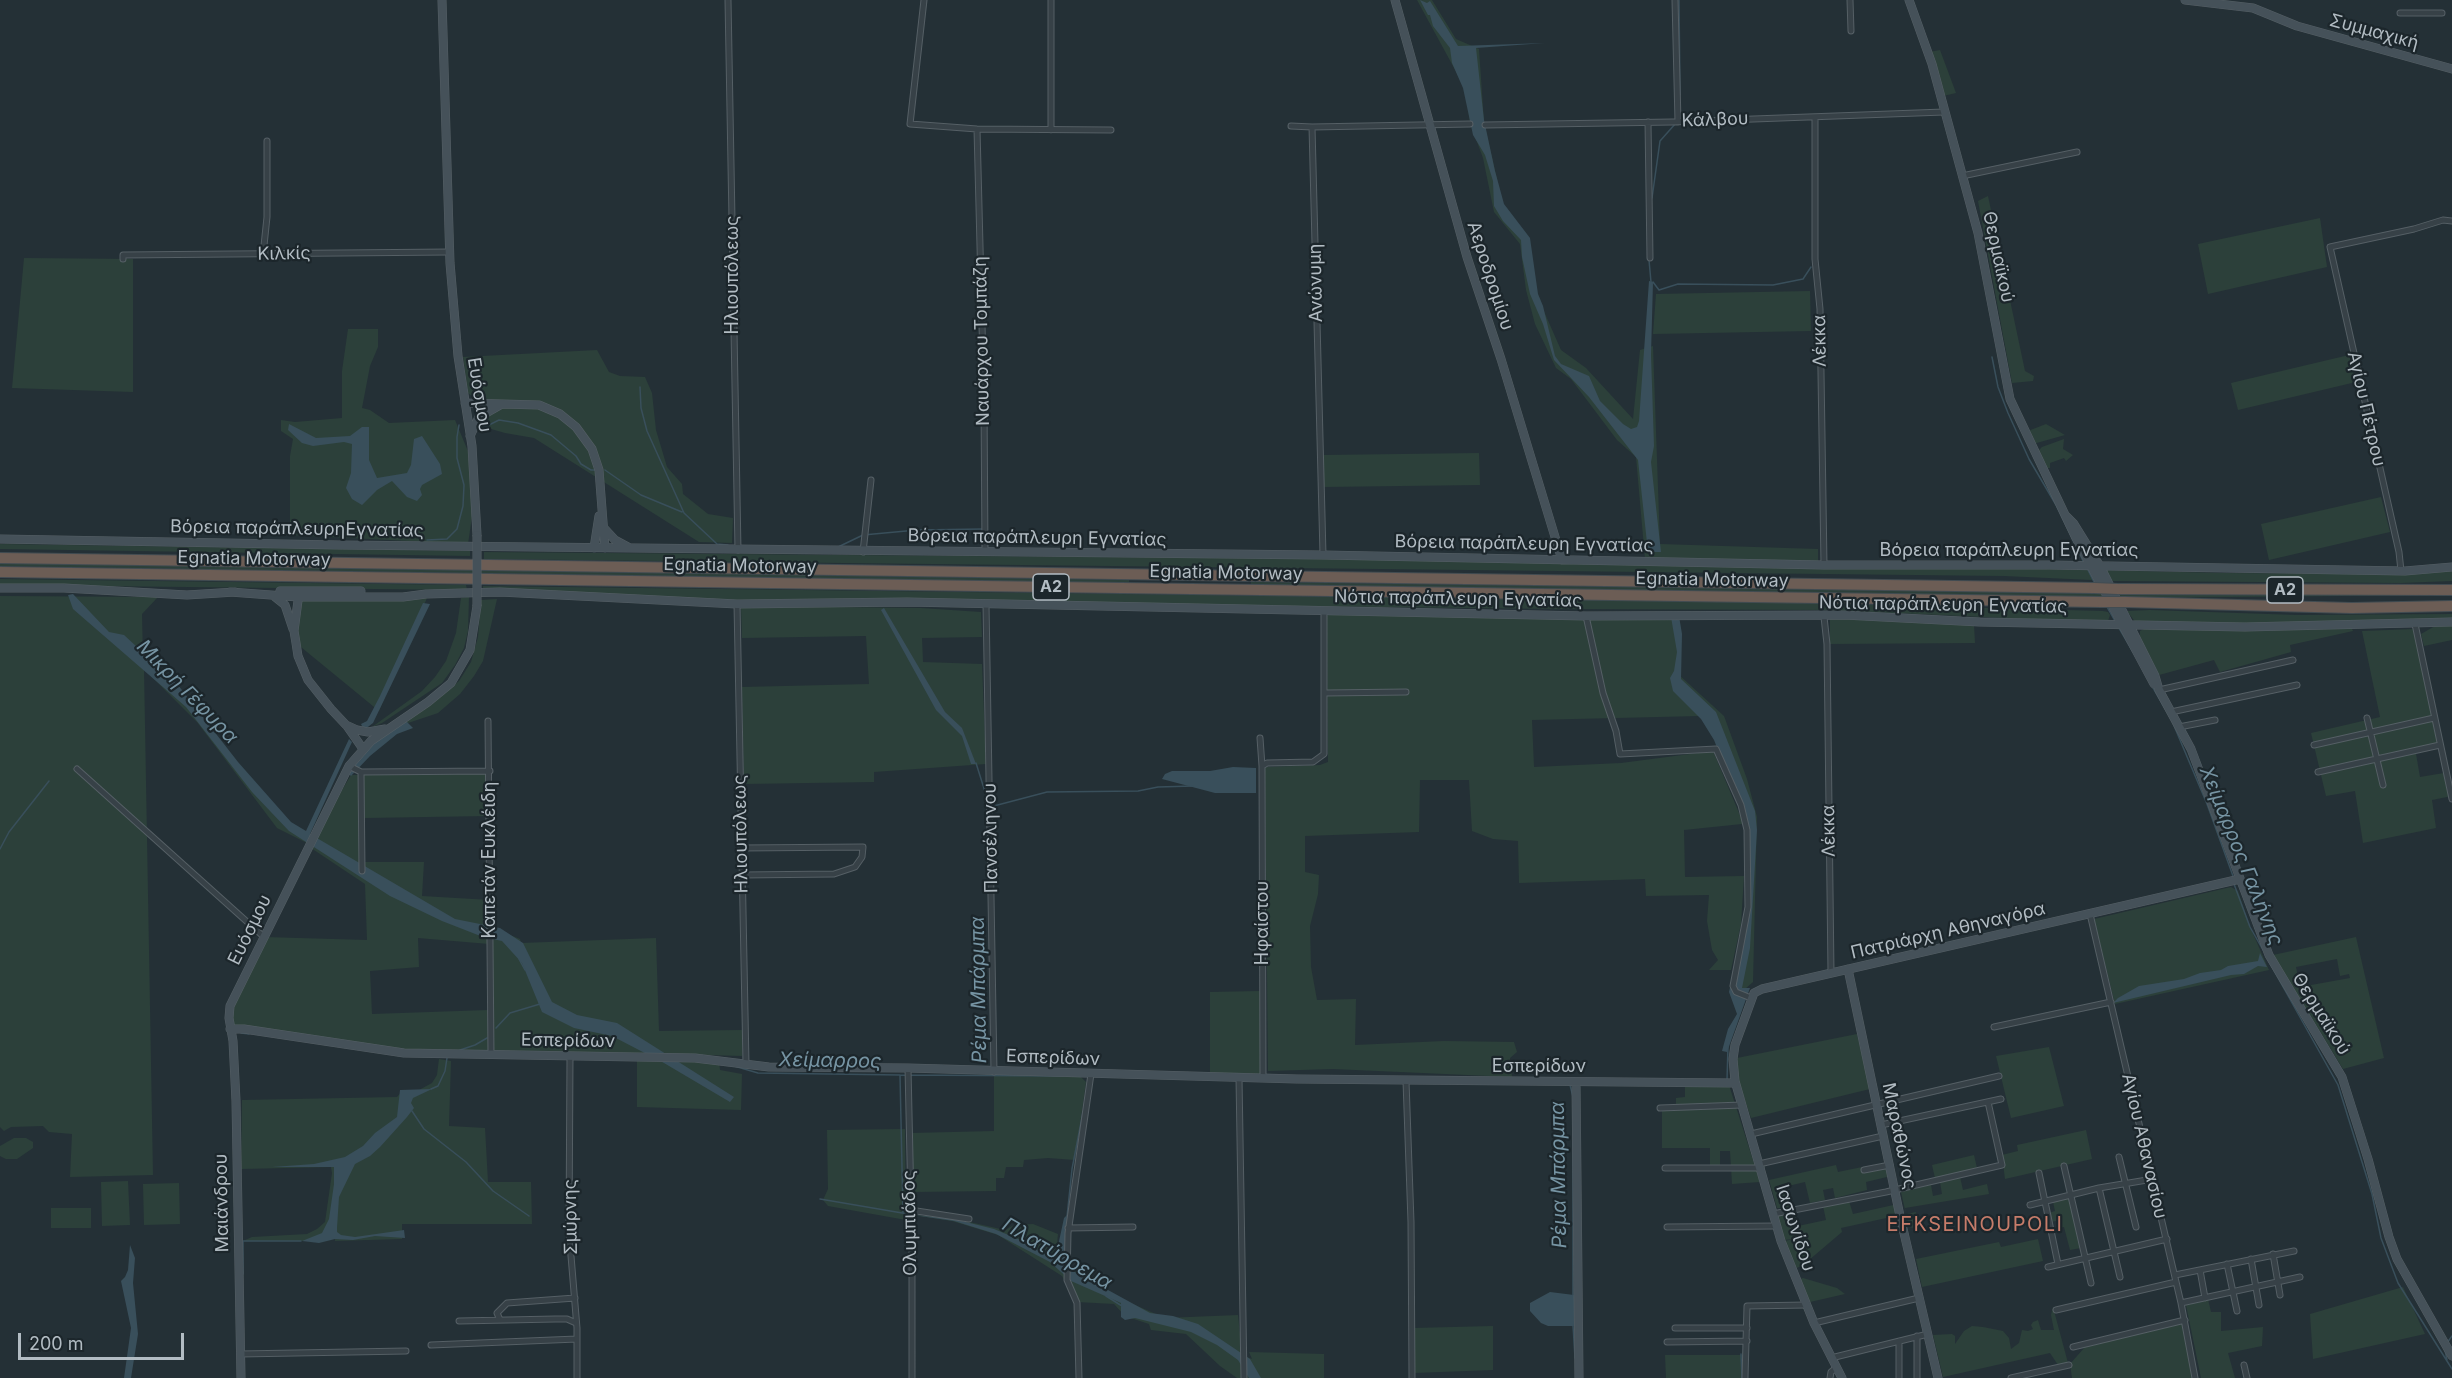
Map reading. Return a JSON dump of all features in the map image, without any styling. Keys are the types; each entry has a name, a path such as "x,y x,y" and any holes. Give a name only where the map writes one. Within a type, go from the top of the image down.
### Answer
{"highway":[{"name":"Egnatia Motorway","path":"0,558 2118,589 2452,590"},
{"name":"Egnatia Motorway","path":"0,572 2102,602 2352,608 2452,606"}],"street":[{"name":"Ευόσμου","path":"230,1029 230,1006 349,766 365,747 441,693 459,672 470,650 474,635 477,606 477,535 470,436 452,303 442,0"},
{"name":"Ηλιουπόλεως","path":"728,0 738,550"},
{"path":"924,0 910,124 977,129 1111,130"},
{"path":"1051,0 1052,130"},
{"name":"Αεροδρομίου","path":"1395,0 1467,257 1501,359 1562,560"},
{"path":"1675,0 1678,122"},
{"path":"1850,0 1851,31"},
{"name":"Θερμαϊκού","path":"1910,0 1932,64 1980,241 2010,399 2028,442 2090,566 2125,624 2199,768 2274,965 2342,1077 2373,1175 2391,1244 2408,1282 2451,1351"},
{"name":"Συμμαχική","path":"2185,0 2253,8 2297,26 2452,69"},
{"path":"2400,13 2442,13"},
{"name":"Κάλβου","path":"1485,124 1678,122 1944,112"},
{"name":"Λέκκα","path":"1815,117 1815,259 1820,309 1824,565"},
{"path":"1648,122 1650,258"},
{"path":"1291,126 1470,124"},
{"name":"Ανώνυμη","path":"1312,127 1323,555"},
{"name":"Ναυάρχου Τομπάζη","path":"977,129 984,391 985,552"},
{"path":"263,255 267,217 267,141"},
{"path":"1962,176 2077,152"},
{"name":"Αγίου Πέτρου","path":"2401,571 2399,552 2330,247 2414,229 2444,220 2452,221"},
{"name":"Κιλκίς","path":"123,259 123,255 450,252"},
{"name":"Ευόσμου","path":"465,404 539,405 560,414 586,439 596,460 599,470 600,504"},
{"path":"465,404 477,411 489,410 504,404"},
{"path":"470,436 477,420 489,410"},
{"path":"863,552 872,480"},
{"path":"600,504 604,548"},
{"path":"594,548 600,504"},
{"name":"Θερμαϊκού","path":"2066,516 2074,524 2100,566 2125,624"},
{"path":"603,527 615,540 630,548"},
{"name":"Βόρεια παράπλευρηΕγνατίας","path":"0,539 594,548"},
{"name":"Βόρεια παράπλευρη Εγνατίας","path":"594,548 1323,555 1824,565 2100,566 2401,571 2452,567"},
{"name":"Νότια παράπλευρη Εγνατίας","path":"0,588 64,588 187,594 230,592 403,597 426,594 500,592 737,604 986,604 1586,616 1844,615 1996,623 2289,628 2452,622"},
{"name":"Νότια παράπλευρη Εγνατίας","path":"230,592 296,594"},
{"path":"290,620 296,594"},
{"path":"294,631 296,594"},
{"path":"271,595 281,600 290,620 298,656 308,680 365,747"},
{"name":"Ηλιουπόλεως","path":"737,604 746,1064"},
{"name":"Πανσέληνου","path":"986,604 994,1072"},
{"path":"1262,767 1267,763 1313,762 1323,756 1326,746 1324,611"},
{"path":"1586,616 1603,693 1616,731 1620,754 1716,749 1741,805 1747,830 1748,907 1733,986 1740,994 1751,998 1734,1048 1735,1083"},
{"name":"Λέκκα","path":"1824,616 1827,644 1831,973"},
{"path":"2415,624 2452,800"},
{"path":"2159,690 2293,660"},
{"path":"2171,712 2297,685"},
{"path":"1325,693 1406,692"},
{"path":"2367,718 2383,785"},
{"path":"2314,745 2434,718"},
{"path":"2179,727 2215,720"},
{"path":"488,721 490,771"},
{"path":"346,725 357,730 379,731 390,728"},
{"path":"357,730 365,747"},
{"name":"Ηφαίστου","path":"1260,738 1263,1078"},
{"path":"2318,772 2440,745"},
{"name":"Καπετάν Ευκλέιδη","path":"349,766 361,772 490,771 491,1055"},
{"path":"77,769 264,937"},
{"path":"361,772 362,871"},
{"path":"741,848 863,847 862,857 855,867 834,874 742,875"},
{"name":"Πατριάρχη Αθηναγόρα","path":"1751,998 1759,989 2240,879"},
{"name":"Αγίου Αθανασίου","path":"2090,914 2167,1239 2195,1378"},
{"name":"Μαραθώνος","path":"1848,969 1876,1106 1938,1378"},
{"path":"1994,1027 2111,1002"},
{"name":"Εσπερίδων","path":"230,1029 251,1030 399,1052 695,1058 769,1067 908,1068 1406,1081 1735,1083"},
{"name":"Μαιάνδρου","path":"230,1029 233,1041 236,1101 240,1378"},
{"name":"Σμύρνης","path":"570,1057 569,1232 575,1298 577,1378"},
{"name":"Ολυμπιάδος","path":"908,1068 912,1378"},
{"path":"1079,1378 1077,1304 1067,1280 1068,1228 1091,1074"},
{"path":"1751,1134 1999,1076"},
{"path":"1239,1078 1244,1378"},
{"path":"1406,1081 1411,1222 1412,1378"},
{"path":"1576,1082 1579,1378"},
{"name":"Ιασωνίδου","path":"1735,1083 1776,1226 1814,1323 1842,1378"},
{"path":"1881,1125 2001,1099"},
{"path":"1773,1214 1896,1190 2002,1165 1988,1102"},
{"path":"1660,1108 1742,1105"},
{"path":"1665,1168 1760,1166 1884,1140"},
{"path":"2119,1157 2136,1227"},
{"path":"1864,1170 1890,1165"},
{"path":"2064,1166 2091,1283"},
{"path":"2039,1173 2058,1264"},
{"path":"2030,1205 2126,1182 2152,1179"},
{"path":"2099,1188 2120,1277"},
{"path":"910,1210 969,1219"},
{"path":"1667,1227 1776,1226"},
{"path":"1068,1228 1133,1227"},
{"path":"2048,1267 2167,1239"},
{"path":"2175,1275 2294,1251"},
{"path":"2273,1254 2280,1295"},
{"path":"2251,1259 2259,1305"},
{"path":"2227,1264 2237,1311"},
{"path":"2200,1270 2205,1298"},
{"path":"2181,1303 2300,1277"},
{"path":"2056,1310 2176,1282"},
{"path":"500,1320 497,1313 507,1303 575,1298"},
{"path":"1814,1323 1919,1298"},
{"path":"1745,1378 1746,1306 1807,1305"},
{"path":"459,1321 567,1319 576,1323"},
{"path":"2073,1347 2185,1320"},
{"path":"1675,1328 1747,1328"},
{"path":"1830,1358 1928,1334"},
{"path":"1917,1336 1917,1378"},
{"path":"431,1345 577,1339"},
{"path":"1667,1342 1747,1341"},
{"path":"1899,1341 1899,1378"},
{"path":"240,1354 406,1351"},
{"path":"2011,1378 2069,1365"},
{"path":"2244,1365 2247,1378"},
{"path":"1830,1378 1831,1372 1836,1368"}],"green space":[{"path":"1417,0 1432,0 1456,39 1479,49 1484,122 1503,206 1530,243 1535,291 1561,350 1586,368 1633,419 1640,350 1653,346 1660,544 1818,549 1818,563 1645,559 1636,457 1617,440 1571,379 1556,368 1535,324 1526,290 1520,244 1494,212 1483,158 1470,123 1465,88"},
{"path":"1940,50 1956,93 1943,96 1929,52"},
{"path":"1988,196 2025,371 2034,376 2033,381 2012,383 1978,201"},
{"path":"2320,218 2327,267 2208,294 2198,244"},
{"path":"24,258 133,259 133,392 12,388"},
{"path":"1810,291 1811,331 1653,334 1656,294"},
{"path":"348,329 378,329 378,347 370,366 362,408 370,410 389,423 455,420 470,456 473,510 468,544 290,535 290,456 293,439 281,431 281,420 295,422 342,418 342,371"},
{"path":"597,350 609,372 620,376 645,377 652,393 656,430 667,467 682,484 683,494 708,514 733,518 732,543 699,542 534,438 477,425 479,402 468,393 463,357"},
{"path":"2349,355 2356,382 2238,410 2231,383"},
{"path":"2046,424 2065,435 2033,444 2028,431"},
{"path":"2064,439 2063,449 2073,455 2066,461 2064,458 2050,463 2050,468 2046,468 2036,453 2042,447"},
{"path":"1479,453 1480,485 1323,487 1323,455"},
{"path":"2381,497 2390,532 2269,560 2261,524"},
{"path":"0,544 470,551 470,556 0,549"},
{"path":"484,552 1332,559 2225,573 2400,574 2452,571 2452,581 2401,583 2114,581 2004,576 484,559"},
{"path":"0,563 1129,580 1129,583 0,566"},
{"path":"0,579 466,585 467,590 0,585"},
{"path":"1251,582 2097,593 2452,593 2452,595 2123,598 1251,585"},
{"path":"483,586 1760,602 2103,611 2110,615 2108,621 2071,621 1830,610 659,599 483,592"},
{"path":"0,596 158,597 142,614 143,659 161,675 280,817 313,838 351,775 488,773 488,816 365,818 361,862 424,862 422,896 490,900 490,927 520,939 521,943 656,938 659,1031 742,1030 742,1056 672,1054 719,1062 720,1070 742,1074 741,1110 637,1107 637,1060 494,1051 489,944 418,938 419,967 370,971 372,1014 488,1010 488,1051 403,1051 231,1025 230,1006 264,937 367,940 365,884 308,846 309,844 277,828 197,722 144,669 153,1175 70,1177 72,1134 49,1132 43,1126 11,1127 4,1131 0,1127"},
{"path":"469,597 468,631 464,648 442,683 382,723 372,727 422,691 435,677 446,661 456,633 461,598"},
{"path":"427,598 379,711 296,643 298,600"},
{"path":"497,599 483,661 474,676 460,694 438,713 399,726 431,705 459,681 471,662 478,637 481,600"},
{"path":"741,606 921,608 981,612 982,637 922,638 923,662 982,664 986,764 874,772 874,782 744,784 742,687 869,684 866,636 742,638"},
{"path":"2127,611 2297,615 2452,614 2452,618 2312,624 2136,623"},
{"path":"1331,613 1671,617 1678,621 1678,674 1724,716 1747,779 1757,817 1753,982 1745,989 1740,989 1750,818 1717,733 1700,716 1532,720 1534,767 1621,763 1713,751 1742,824 1684,830 1685,877 1744,876 1741,924 1731,970 1709,970 1718,960 1712,950 1707,921 1709,895 1646,896 1645,879 1519,883 1518,841 1493,839 1472,831 1469,780 1420,780 1419,832 1305,836 1305,872 1319,875 1318,894 1310,926 1311,967 1317,1000 1356,999 1355,1045 1444,1041 1514,1042 1517,1052 1510,1058 1512,1077 1333,1069 1268,1071 1265,768 1320,765 1328,762 1327,616"},
{"path":"1830,618 1974,625 1975,643 1830,644"},
{"path":"2452,625 2452,640 2424,646 2421,634 2435,626"},
{"path":"2144,629 2352,629 2353,631 2290,645 2291,652 2220,672 2214,660 2159,675 2140,639 2140,631"},
{"path":"2414,629 2438,743 2415,748 2420,777 2444,773 2452,796 2432,800 2436,828 2363,843 2355,791 2326,796 2311,733 2380,717 2362,631"},
{"path":"2231,887 2238,891 2250,927 2269,970 2115,1004 2094,919"},
{"path":"2356,937 2384,1058 2343,1069 2273,955","holes":["2337,959 2340,976 2349,974 2350,978 2300,987 2296,967"]},
{"path":"1260,991 1260,1074 1210,1073 1210,992"},
{"path":"1857,1034 1870,1089 1751,1118 1738,1080 1737,1058"},
{"path":"2049,1047 2064,1106 2011,1118 1996,1056"},
{"path":"439,1059 451,1061 449,1126 485,1128 488,1182 531,1182 532,1224 402,1224 402,1239 335,1241 335,1231 324,1241 243,1241 252,1237 307,1234 317,1229 325,1222 332,1173 331,1167 241,1169 242,1100 397,1097 403,1090 419,1090 432,1083 437,1075"},
{"path":"994,1075 1081,1077 1086,1082 1075,1160 1048,1158 1024,1160 1023,1167 1006,1167 1004,1178 996,1178 996,1191 912,1192 911,1133 994,1131"},
{"path":"1729,1085 1760,1182 1732,1184 1730,1151 1720,1151 1720,1169 1710,1169 1710,1148 1662,1148 1662,1108 1676,1108 1676,1098 1685,1097 1685,1086"},
{"path":"905,1129 906,1220 828,1206 823,1200 828,1189 827,1130"},
{"path":"2086,1130 2092,1159 2005,1179 2002,1155 2018,1151 2017,1145"},
{"path":"14,1138 26,1138 33,1142 33,1148 17,1159 6,1159 0,1156 0,1146"},
{"path":"1974,1155 1977,1168 1935,1178 1932,1165"},
{"path":"1836,1165 1838,1172 1862,1167 1863,1171 1889,1166 1891,1176 1866,1182 1867,1190 1835,1198 1833,1188 1823,1190 1825,1200 1810,1203 1805,1182 1788,1186 1793,1208 1777,1208 1769,1180"},
{"path":"1960,1177 1963,1190 1987,1184 1989,1194 1905,1208 1906,1214 1901,1192 1931,1185 1933,1196 1942,1194 1940,1182"},
{"path":"128,1181 130,1225 102,1226 101,1182"},
{"path":"179,1183 180,1224 144,1225 143,1184"},
{"path":"2069,1197 2081,1248 2070,1250 2064,1227 2059,1228 2056,1221 2050,1222 2049,1213 2055,1211 2053,1202"},
{"path":"1849,1201 1853,1214 1898,1204 1900,1215 1841,1228 1842,1232 1802,1266 1796,1268 1785,1241 1793,1239 1784,1240 1777,1215 1794,1212 1798,1226 1826,1220 1823,1206"},
{"path":"51,1208 91,1208 91,1228 51,1228"},
{"path":"1916,1212 1918,1221 1913,1223 1914,1228 1909,1227 1906,1214"},
{"path":"913,1215 947,1217 1005,1230 1014,1225 1033,1224 1058,1234 1056,1254 1105,1292 1165,1318 1238,1315 1242,1353 1241,1378 1237,1378 1220,1366 1186,1334 1151,1330 1149,1324 1125,1316 1114,1304 1077,1302 1062,1276 998,1235 952,1221"},
{"path":"2038,1239 2043,1261 1922,1287 1916,1259 1999,1242 2001,1247"},
{"path":"1800,1279 1837,1288 1845,1294 1810,1302"},
{"path":"2403,1287 2425,1334 2313,1359 2310,1314"},
{"path":"2208,1299 2211,1312 2221,1312 2221,1331 2263,1327 2262,1346 2228,1353 2235,1378 2201,1378 2186,1305"},
{"path":"2053,1307 2068,1363 2058,1365 2050,1353 1943,1377 1933,1335 1952,1334 1955,1336 1955,1344 1964,1331 1972,1326 1983,1327 2003,1331 2009,1338 2011,1349 2019,1343 2022,1330 2033,1329 2031,1325 2033,1322 2038,1320 2041,1330 2054,1330 2051,1315"},
{"path":"2183,1323 2196,1378 2072,1378 2070,1364 2085,1347"},
{"path":"1493,1326 1493,1370 1414,1373 1413,1328"},
{"path":"1249,1352 1324,1354 1324,1378 1247,1378 1247,1357 1252,1359"},
{"path":"1665,1355 1744,1355 1745,1378 1666,1378"}],"water":[{"path":"1420,0 1427,3 1430,1 1458,46 1545,43 1476,48 1484,120 1495,171 1504,204 1530,238 1538,294 1555,356 1561,364 1589,376 1600,401 1631,429 1637,427 1639,421 1649,281 1653,282 1651,355 1654,446 1651,462 1661,552 1648,552 1638,460 1589,397 1554,360 1543,324 1530,294 1522,257 1521,240 1503,221 1494,206 1493,181 1485,155 1473,135 1463,88 1452,63 1450,48 1433,26 1430,15"},
{"path":"289,424 316,438 350,436 362,427 369,427 369,460 377,478 407,473 411,465 414,439 422,436 440,464 442,474 422,485 420,489 422,495 417,501 407,497 392,481 377,490 362,505 352,499 346,488 351,473 352,444 344,442 313,446 302,443 288,430"},
{"path":"73,594 109,632 124,635 178,685 238,762 291,822 306,831 349,739 352,742 310,834 455,919 500,928 523,943 552,1002 577,1015 617,1023 734,1097 730,1102 664,1063 612,1036 574,1028 542,1012 522,963 502,941 483,937 442,921 390,896 289,831 252,792 186,707 73,609 68,595"},
{"path":"423,603 430,604 373,723 364,730 361,724 367,721 380,696"},
{"path":"884,608 945,712 962,728 976,764 971,764 962,736 936,710 881,610"},
{"path":"1679,616 1682,634 1681,679 1716,712 1755,811 1757,830 1750,948 1742,988 1750,988 1727,1052 1722,1051 1728,1029 1737,1014 1729,992 1746,915 1746,820 1714,740 1701,719 1673,691 1670,678 1674,671 1677,652 1671,617"},
{"path":"405,720 413,728 397,734 370,756 351,776 348,773 355,755"},
{"path":"1233,767 1256,768 1256,793 1215,793 1162,779 1165,774 1172,771 1210,771"},
{"path":"2260,953 2267,967 2258,966 2244,974 2231,975 2113,1003 2139,986 2184,979 2200,973 2221,970 2228,966 2258,961"},
{"path":"432,1089 413,1098 411,1103 414,1108 407,1117 380,1147 370,1156 355,1164 339,1197 337,1232 341,1235 355,1237 404,1230 405,1238 375,1236 353,1240 335,1239 319,1243 302,1241 322,1233 329,1219 334,1167 272,1167 314,1164 345,1157 363,1146 375,1133 397,1117 400,1090"},
{"path":"913,1215 954,1219 994,1229 1023,1241 1055,1260 1064,1218 1067,1215 1066,1267 1150,1313 1173,1316 1198,1324 1250,1359 1261,1378 1249,1378 1238,1360 1217,1345 1191,1332 1135,1318 1125,1320 1121,1317 1121,1303 1071,1281 1050,1262 996,1234 954,1221"},
{"path":"130,1245 135,1258 133,1283 138,1334 131,1378 124,1378 131,1328 121,1281 128,1270"},
{"path":"1550,1292 1574,1295 1574,1326 1548,1326 1541,1323 1530,1311 1530,1303"}],"waterway":[{"path":"1679,0 1680,95"},
{"path":"1652,198 1660,141 1676,123"},
{"path":"1649,260 1651,282"},
{"path":"1653,282 1659,290 1678,284 1773,285 1803,279 1811,267"},
{"name":"Χείμαρρος Γαλήνης","path":"1992,357 1998,387 2008,413 2029,459 2056,505 2084,563"},
{"path":"640,387 641,408 647,431 684,513 717,544 728,545"},
{"path":"483,428 499,420 518,423 551,435 576,456 581,464 595,470"},
{"path":"427,540 447,539 457,529 463,506 464,485 457,458 459,425"},
{"path":"605,470 641,495 682,512"},
{"name":"Ρέμα Μπάρμπα","path":"838,547 863,535 917,530 983,529"},
{"name":"Χείμαρρος Γαλήνης","path":"2088,570 2095,584"},
{"name":"Χείμαρρος Γαλήνης","path":"2107,607 2115,621"},
{"name":"Χείμαρρος Γαλήνης","path":"2119,628 2133,652"},
{"name":"Χείμαρρος Γαλήνης","path":"2153,688 2172,721 2207,804 2233,876"},
{"name":"Ρέμα Μπάρμπα","path":"976,763 987,798"},
{"path":"0,849 9,832 49,781"},
{"name":"Ρέμα Μπάρμπα","path":"990,807 1047,792 1138,791 1158,787 1193,786"},
{"name":"Χείμαρρος Γαλήνης","path":"2234,884 2250,927 2263,950"},
{"name":"Μικρή Γέφυρα","path":"519,959 525,970"},
{"name":"Χείμαρρος Γαλήνης","path":"2268,960 2338,1085 2372,1194 2381,1238 2398,1283 2452,1369"},
{"path":"496,1028 510,1013 540,1004"},
{"path":"241,1033 249,1034"},
{"path":"460,1050 487,1038"},
{"path":"1727,1080 1728,1046"},
{"path":"431,1089 438,1086 445,1071 447,1058"},
{"name":"Χείμαρρος","path":"734,1066 758,1073 900,1075 903,1213"},
{"path":"900,1075 1063,1076"},
{"name":"Ρέμα Μπάρμπα","path":"1570,1085 1573,1097"},
{"name":"Ρέμα Μπάρμπα","path":"1573,1108 1573,1295"},
{"path":"412,1111 424,1129 466,1162 493,1191 529,1216"},
{"name":"Ρέμα Μπάρμπα","path":"1066,1226 1072,1169 1083,1112"},
{"name":"Πλατύρρεμα","path":"820,1199 908,1214"},
{"path":"243,1274 243,1241 301,1241"},
{"name":"Πλατύρρεμα","path":"1106,1296 1122,1306"},
{"name":"Ρέμα Μπάρμπα","path":"1573,1325 1575,1358"},
{"name":"Χείμαρρος","path":"2447,1343 2452,1336"},
{"name":"Χείμαρρος Γαλήνης","path":"2445,1350 2447,1360"},
{"path":"1741,1354 1742,1378"}],"district":[{"name":"EFKSEINOUPOLI","path":"1975,1225"}]}
